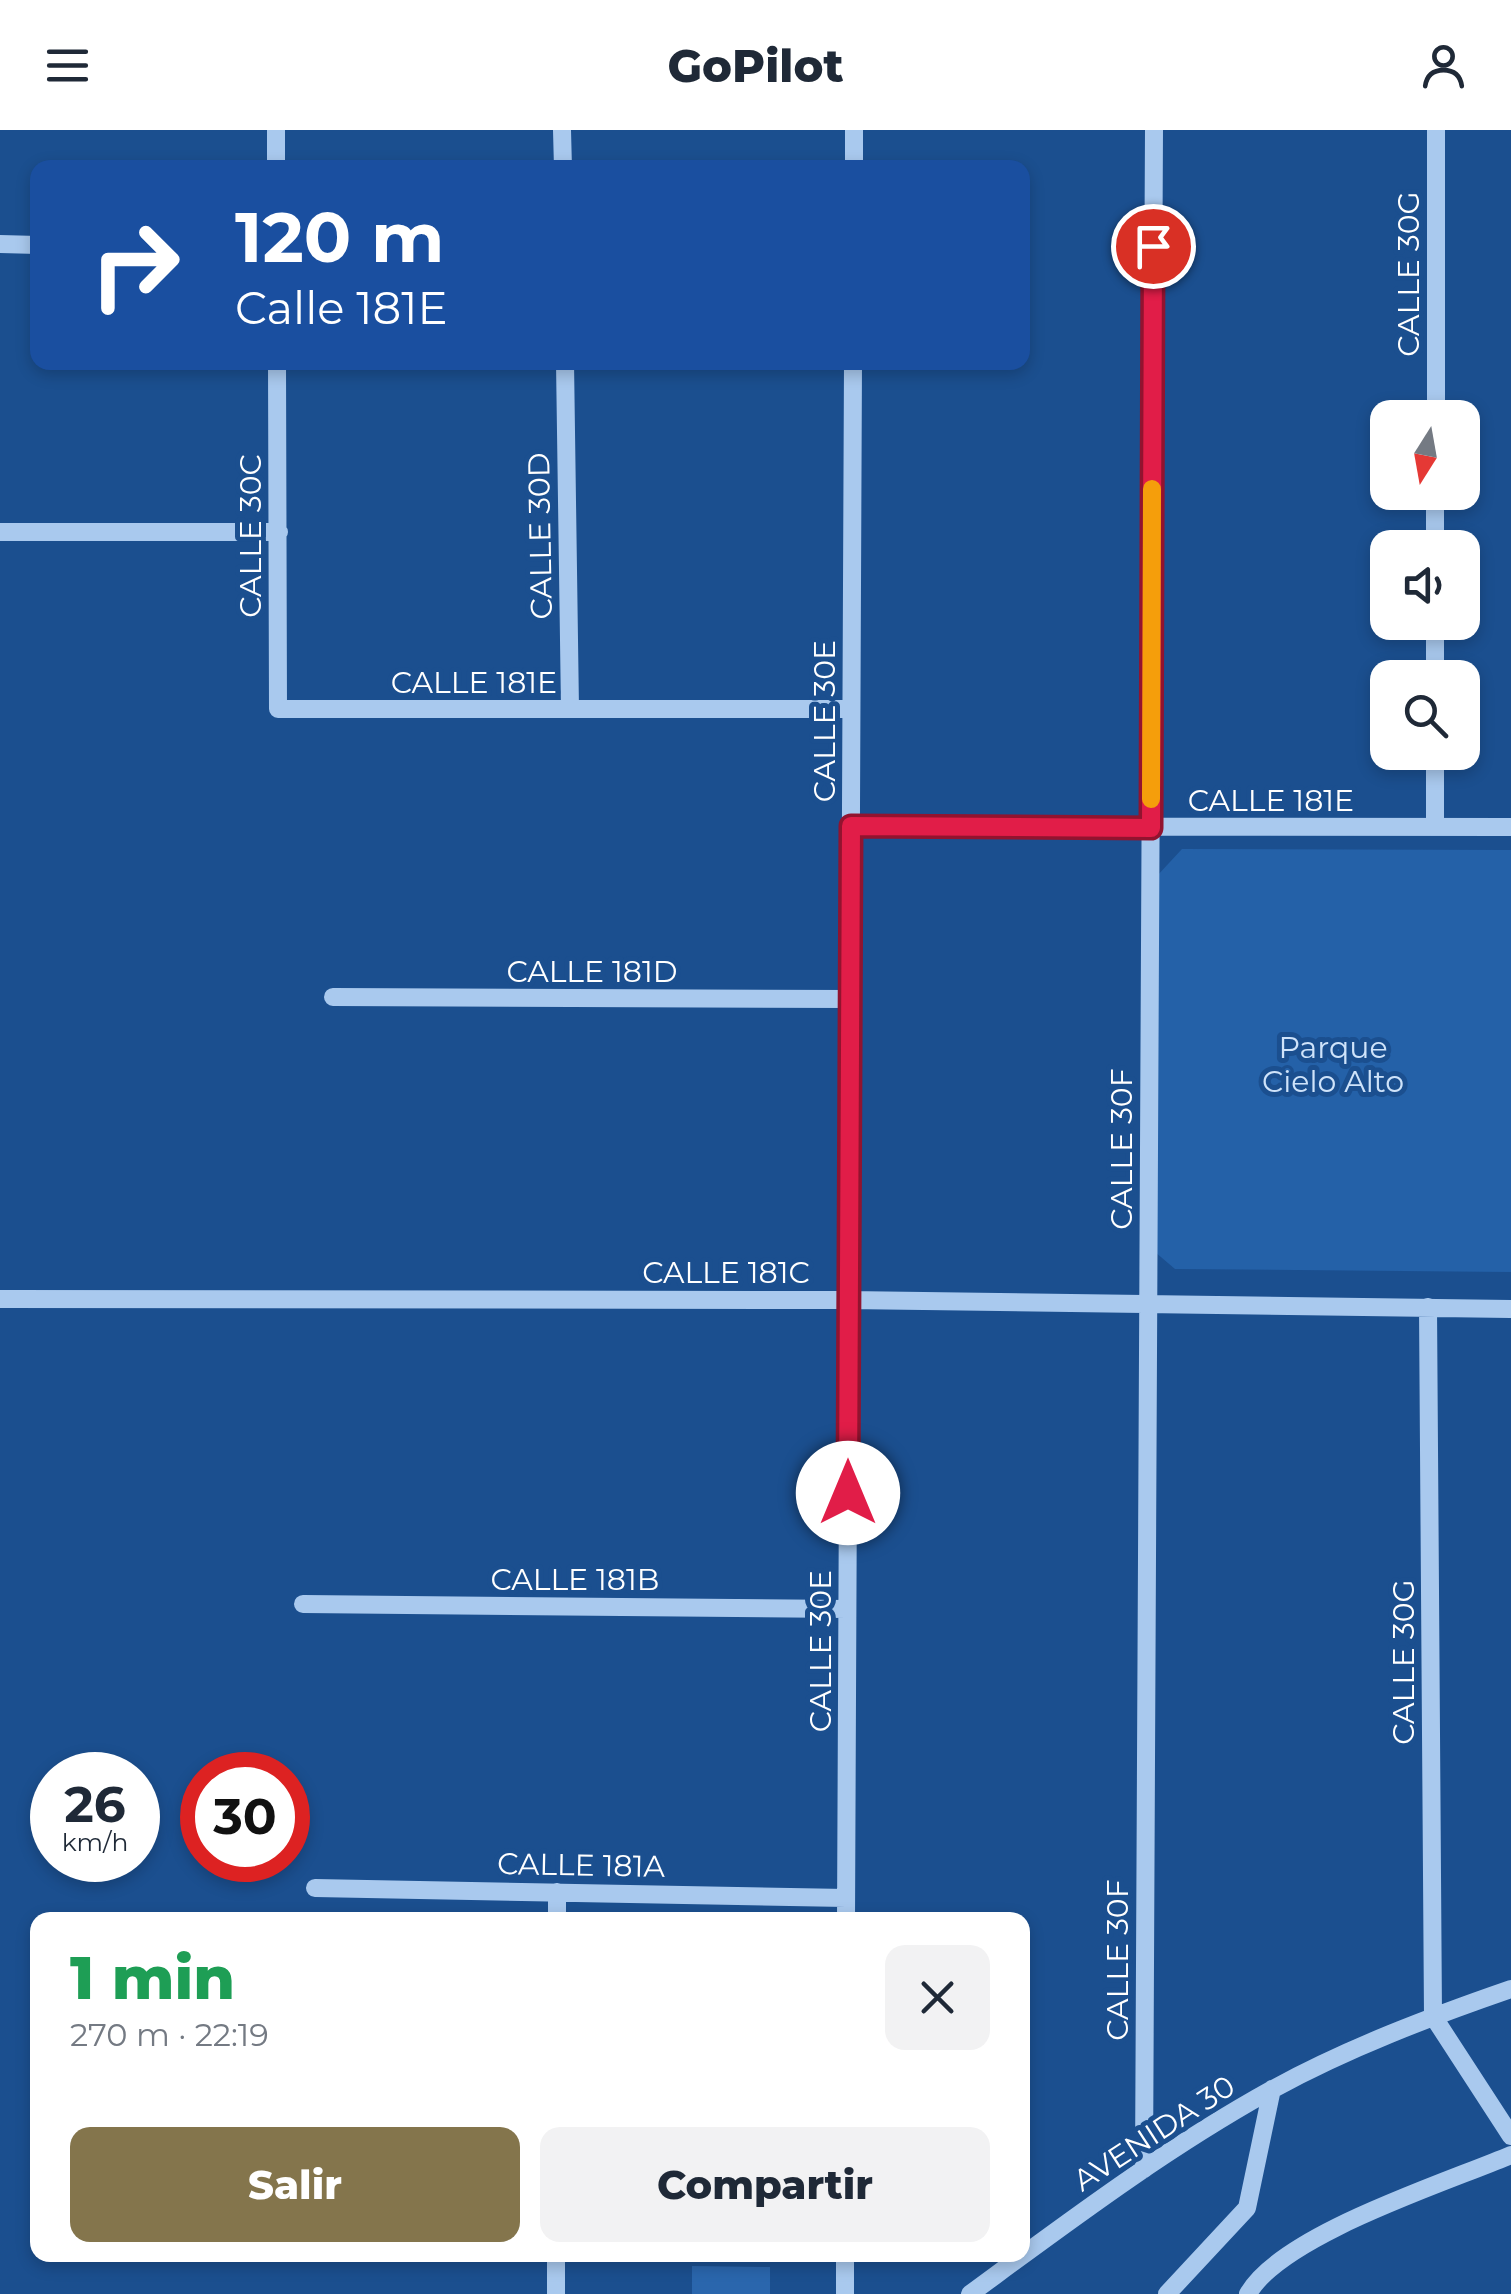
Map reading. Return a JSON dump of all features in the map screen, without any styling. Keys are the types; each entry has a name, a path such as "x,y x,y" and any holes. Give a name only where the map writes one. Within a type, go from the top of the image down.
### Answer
{"street":[{"path":"276,130 276,160"},
{"path":"562,130 563,160"},
{"path":"854,130 854,160"},
{"name":"CALLE 30F","path":"1144,2169 1154,130"},
{"name":"CALLE 30G","path":"1436,130 1436,400"},
{"path":"0,244 30,245"},
{"name":"CALLE 30C","path":"277,370 278,709"},
{"name":"CALLE 30D","path":"565,370 570,709"},
{"name":"CALLE 30E","path":"846,1912 853,370"},
{"path":"0,532 278,532"},
{"name":"CALLE 181E","path":"278,709 851,709"},
{"path":"1434,828 1435,770"},
{"name":"CALLE 181E","path":"851,826 1511,828"},
{"name":"CALLE 181D","path":"332,997 850,999"},
{"name":"CALLE 181C","path":"0,1299 848,1300 1511,1309"},
{"name":"CALLE 30G","path":"1428,1308 1433,2016"},
{"name":"CALLE 181B","path":"303,1604 848,1609"},
{"name":"CALLE 181A","path":"315,1888 846,1898"},
{"path":"556,1892 556,1912"},
{"name":"AVENIDA 30","path":"1030,2251 1144,2169 1272,2089 1433,2016 1511,1989"},
{"path":"1433,2016 1511,2136"},
{"name":"AVENIDA 30","path":"1166,2294 1247,2208 1272,2089"},
{"path":"1248,2294 1258,2275 1295,2247 1511,2154"},
{"path":"556,2262 556,2294"},
{"path":"845,2262 845,2294"},
{"name":"AVENIDA 30","path":"970,2294 1015,2262"}],"green space":[{"name":"Parque Cielo Alto","path":"1182,849 1511,850 1511,1272 1175,1269 1155,1252 1156,877"}],"building":[{"path":"692,2266 770,2267 770,2294 692,2294"}],"slow traffic":[{"path":"1151,799 1152,489"}],"route":[{"path":"848,1493 851,826 1151,828 1153,246"}]}
